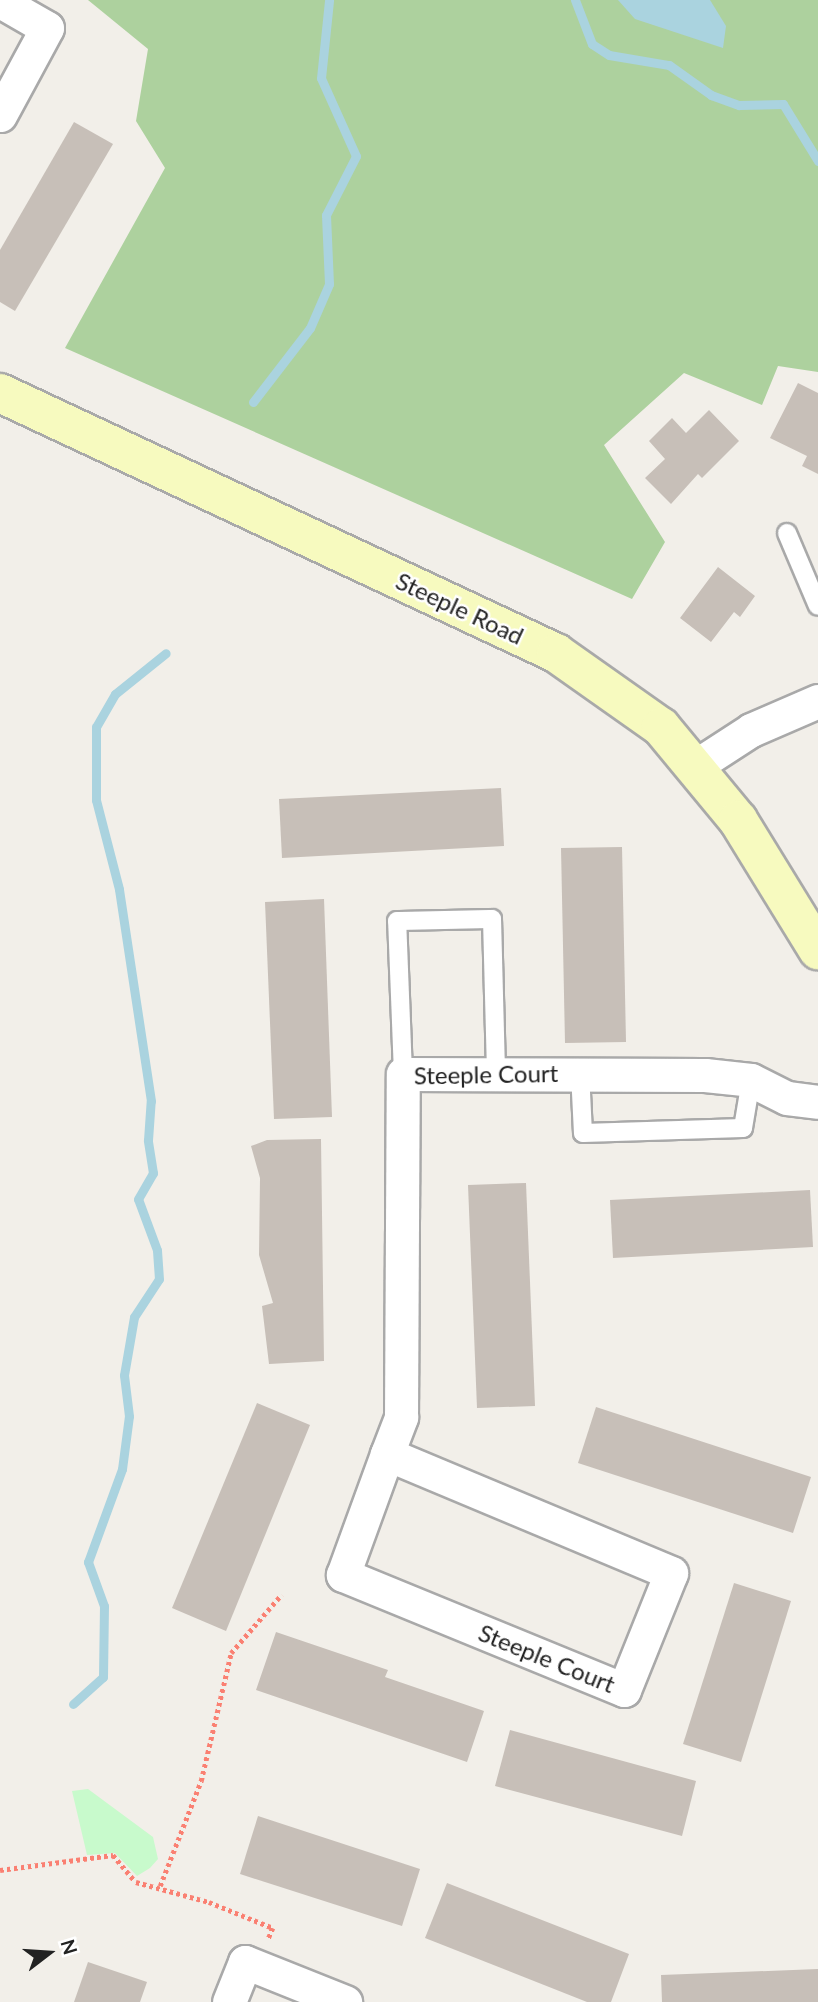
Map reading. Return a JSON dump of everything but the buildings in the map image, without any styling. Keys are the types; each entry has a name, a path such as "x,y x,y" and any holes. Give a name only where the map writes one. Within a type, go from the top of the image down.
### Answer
{"street":[{"path":"0,1 47,28 0,115"},
{"name":"Steeple Road","path":"0,393 556,653 661,727 738,820 818,950"},
{"path":"694,767 751,730 818,701"},
{"name":"Steeple Court","path":"387,1454 671,1573 624,1690 343,1575 387,1454 401,1417 403,1074 663,1073 751,1080 787,1098 818,1102"},
{"path":"229,2002 245,1962 345,2002"}],"lane":[{"path":"787,533 818,606"},
{"path":"403,1074 397,921 492,919 496,1073"},
{"path":"580,1072 583,1133 743,1128 751,1080"}],"path":[{"path":"160,1886 201,1782 232,1653 281,1595"},
{"path":"0,1870 113,1855 136,1882 160,1886 273,1928 257,1967"}],"green space":[{"path":"88,0 818,0 818,372 778,366 762,405 684,373 604,445 665,542 632,599 65,348 165,168 136,121 148,49"},
{"path":"88,1789 153,1837 158,1859 150,1868 137,1876 115,1853 87,1855 72,1791"}],"water":[{"path":"618,0 710,0 726,26 723,48 635,19"}],"waterway":[{"path":"253,402 310,328 329,284 326,215 356,156 321,78 329,0"},
{"path":"575,0 592,44 609,55 669,65 711,95 739,105 783,104 818,161"},
{"path":"73,1704 103,1677 104,1606 88,1562 122,1469 129,1416 124,1375 134,1317 159,1279 157,1250 138,1199 153,1173 148,1140 151,1101 119,889 96,800 96,727 115,694 166,653"}]}
